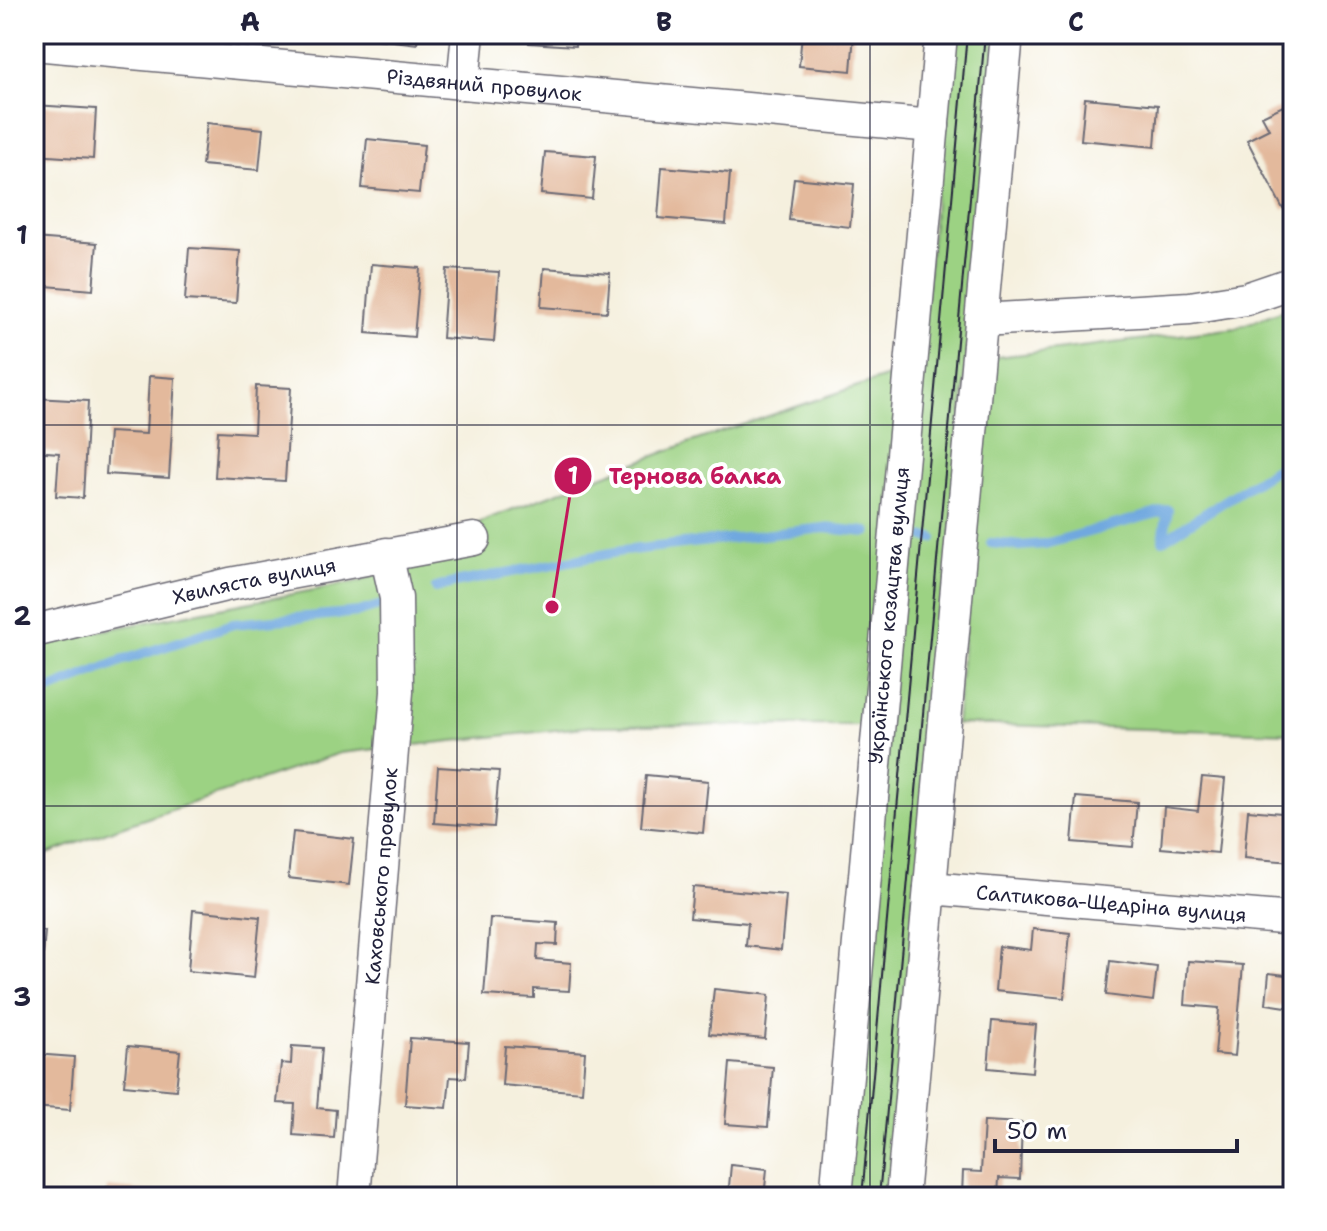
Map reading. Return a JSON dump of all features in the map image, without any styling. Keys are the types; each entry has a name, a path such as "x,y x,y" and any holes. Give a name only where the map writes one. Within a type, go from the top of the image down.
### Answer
{"street":[{"path":"463,83 468,34"},
{"name":"Українського козацтва вулиця","path":"836,1197 941,34"},
{"path":"902,1197 1007,34"},
{"name":"Різдвяний провулок","path":"34,44 933,126"},
{"path":"981,320 1190,308 1246,299 1293,283"},
{"name":"Хвиляста вулиця","path":"34,631 230,584 474,539"},
{"name":"Каховського провулок","path":"354,1197 397,692 396,598 386,554"},
{"name":"Салтикова-Щедріна вулиця","path":"930,888 1293,919"}],"green space":[{"path":"950,34 996,34 892,1197 845,1197"},
{"path":"1293,306 1293,733 956,724 989,358 1236,328"},
{"path":"903,371 870,725 593,726 340,753 34,859 34,648 84,634 361,581 487,519 691,442"}],"building":[{"path":"377,34 418,34 417,44 376,39"},
{"path":"530,34 576,34 575,46 529,43"},
{"path":"802,34 854,34 851,71 799,66"},
{"path":"1085,98 1158,105 1155,147 1081,140"},
{"path":"34,105 96,109 93,159 34,155"},
{"path":"1283,106 1293,127 1293,204 1283,209 1247,140 1269,129 1262,116"},
{"path":"207,123 263,129 259,170 202,165"},
{"path":"367,139 424,145 419,193 362,188"},
{"path":"545,152 596,156 592,199 541,194"},
{"path":"662,167 730,173 726,224 658,218"},
{"path":"794,178 854,184 850,227 789,220"},
{"path":"34,238 97,243 93,290 34,285"},
{"path":"189,248 240,251 236,303 185,300"},
{"path":"371,264 420,268 414,337 366,333"},
{"path":"544,268 610,273 607,312 541,307"},
{"path":"447,269 499,272 494,342 442,338"},
{"path":"149,376 175,378 169,478 106,474 109,432 146,434"},
{"path":"256,386 291,388 285,481 215,477 218,431 254,433"},
{"path":"34,398 88,401 83,498 56,496 59,453 34,451"},
{"path":"438,767 499,771 494,827 434,823"},
{"path":"646,775 708,781 703,833 641,827"},
{"path":"1202,777 1225,779 1218,853 1161,848 1164,807 1198,811"},
{"path":"1076,797 1137,802 1133,847 1072,842"},
{"path":"1248,810 1293,814 1293,862 1244,858"},
{"path":"293,832 354,839 349,885 288,878"},
{"path":"693,887 786,895 781,950 746,946 748,923 690,918"},
{"path":"193,910 260,917 254,978 188,971"},
{"path":"490,918 558,923 557,945 538,944 537,960 571,963 569,991 534,989 534,998 484,995"},
{"path":"1033,929 1070,933 1064,998 995,991 999,946 1031,950"},
{"path":"34,931 45,931 40,992 34,991"},
{"path":"1110,961 1157,967 1153,1001 1106,995"},
{"path":"1188,961 1243,965 1235,1056 1215,1054 1219,1008 1185,1005"},
{"path":"1269,973 1293,976 1293,1008 1266,1004"},
{"path":"714,989 769,995 765,1039 709,1034"},
{"path":"992,1021 1036,1025 1032,1072 988,1068"},
{"path":"410,1038 469,1042 466,1078 450,1077 447,1108 405,1105"},
{"path":"128,1046 180,1051 176,1090 124,1085"},
{"path":"292,1046 322,1048 317,1108 336,1110 334,1138 293,1135 295,1104 277,1103 281,1063 291,1064"},
{"path":"505,1046 585,1052 582,1092 502,1085"},
{"path":"34,1054 74,1057 70,1110 34,1107"},
{"path":"730,1063 773,1067 768,1127 725,1124"},
{"path":"984,1121 1022,1123 1020,1179 999,1178 998,1197 962,1195 963,1171 981,1172"},
{"path":"731,1165 767,1169 764,1197 728,1197"},
{"path":"185,1185 226,1189 226,1197 184,1197"},
{"path":"107,1187 166,1193 166,1197 106,1197"}],"waterway":[{"path":"991,543 1020,546 1045,544 1168,510 1163,540 1293,458"},
{"path":"436,588 622,551 824,528 867,532"},
{"path":"925,537 933,538"},
{"path":"34,696 121,661 233,624 359,612 382,605"}],"tram line":[{"path":"862,1197 967,34"},
{"path":"879,1197 985,34"}],"place":[{"name":"Тернова балка","path":"552,607"}]}
